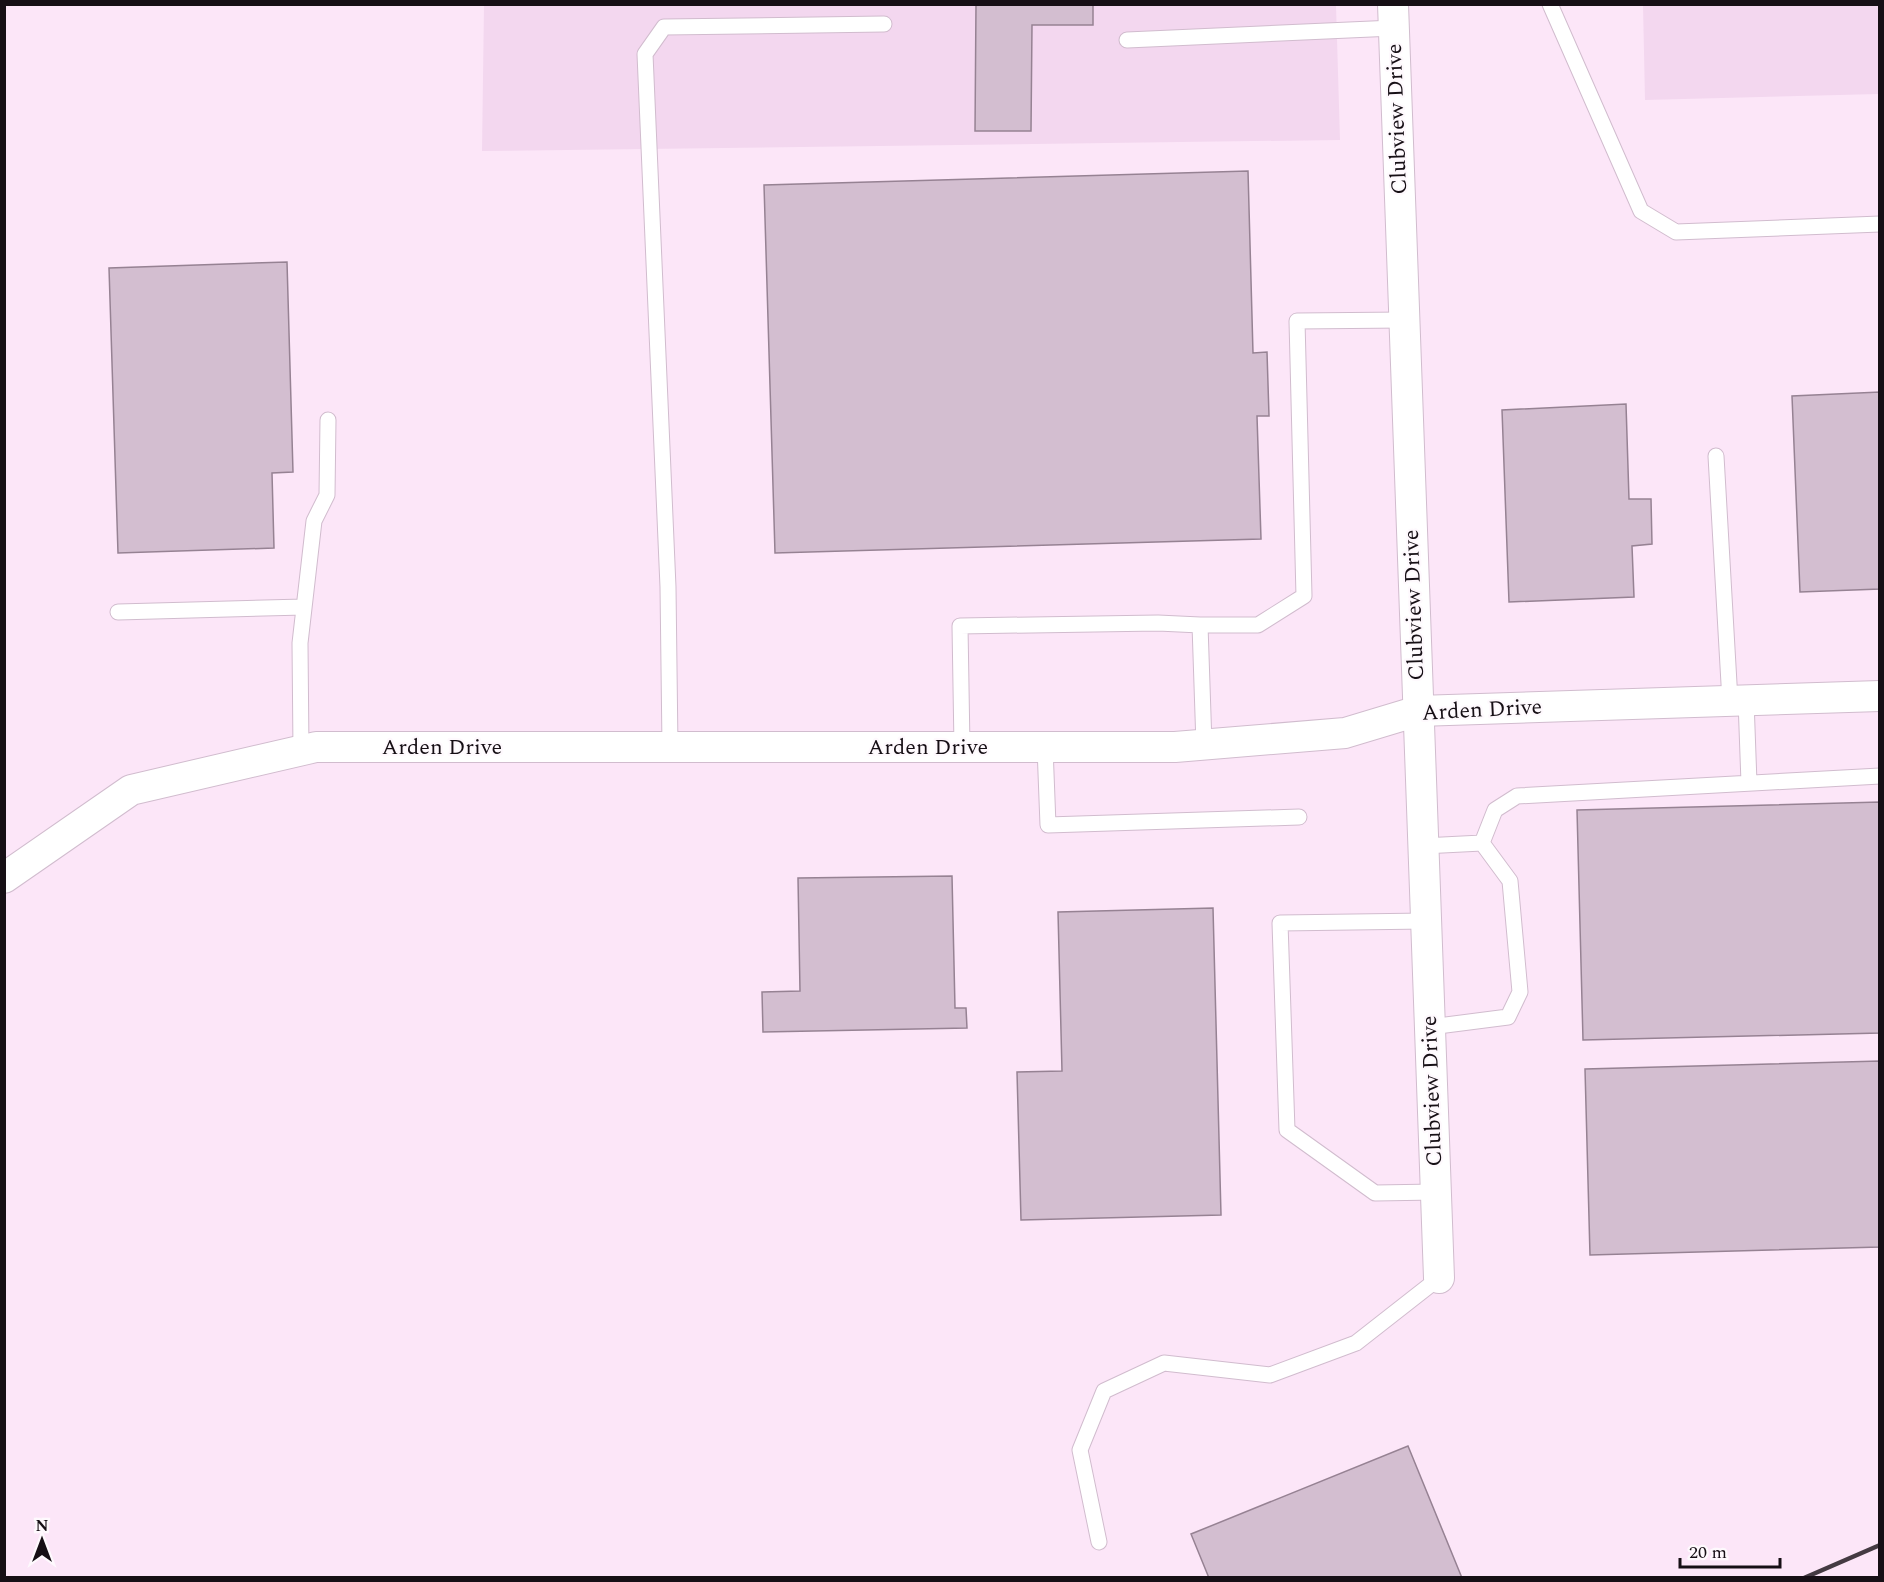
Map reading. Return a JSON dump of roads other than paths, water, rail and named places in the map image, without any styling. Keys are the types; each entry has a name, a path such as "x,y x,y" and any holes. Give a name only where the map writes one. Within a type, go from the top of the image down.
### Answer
{"street":[{"name":"Clubview Drive","path":"1394,16 1439,1278"},
{"name":"Arden Drive","path":"4,878 131,790 316,747 1175,747 1345,733 1418,711 1880,696"}],"lane":[{"path":"1550,4 1641,211 1676,232 1880,224"},
{"path":"1127,40 1394,16"},
{"path":"670,747 668,587 645,54 664,27 885,24"},
{"path":"962,747 960,626 1158,622 1258,625 1304,596 1297,321 1404,320"},
{"path":"301,751 300,643 314,521 327,495 328,420"},
{"path":"1716,456 1738,700 1749,783"},
{"path":"118,612 304,607"},
{"path":"1200,625 1204,745"},
{"path":"1045,747 1048,825 1299,817"},
{"path":"1482,843 1495,810 1517,796 1880,776"},
{"path":"1423,846 1482,843"},
{"path":"1430,1027 1508,1017 1520,992 1510,881 1482,843"},
{"path":"1426,921 1280,923 1286,1107 1287,1130 1375,1193 1436,1192"},
{"path":"1098,1542 1080,1450 1104,1391 1164,1363 1270,1375 1356,1343 1439,1278"}],"railway":[{"path":"1804,1578 1880,1545"}]}
